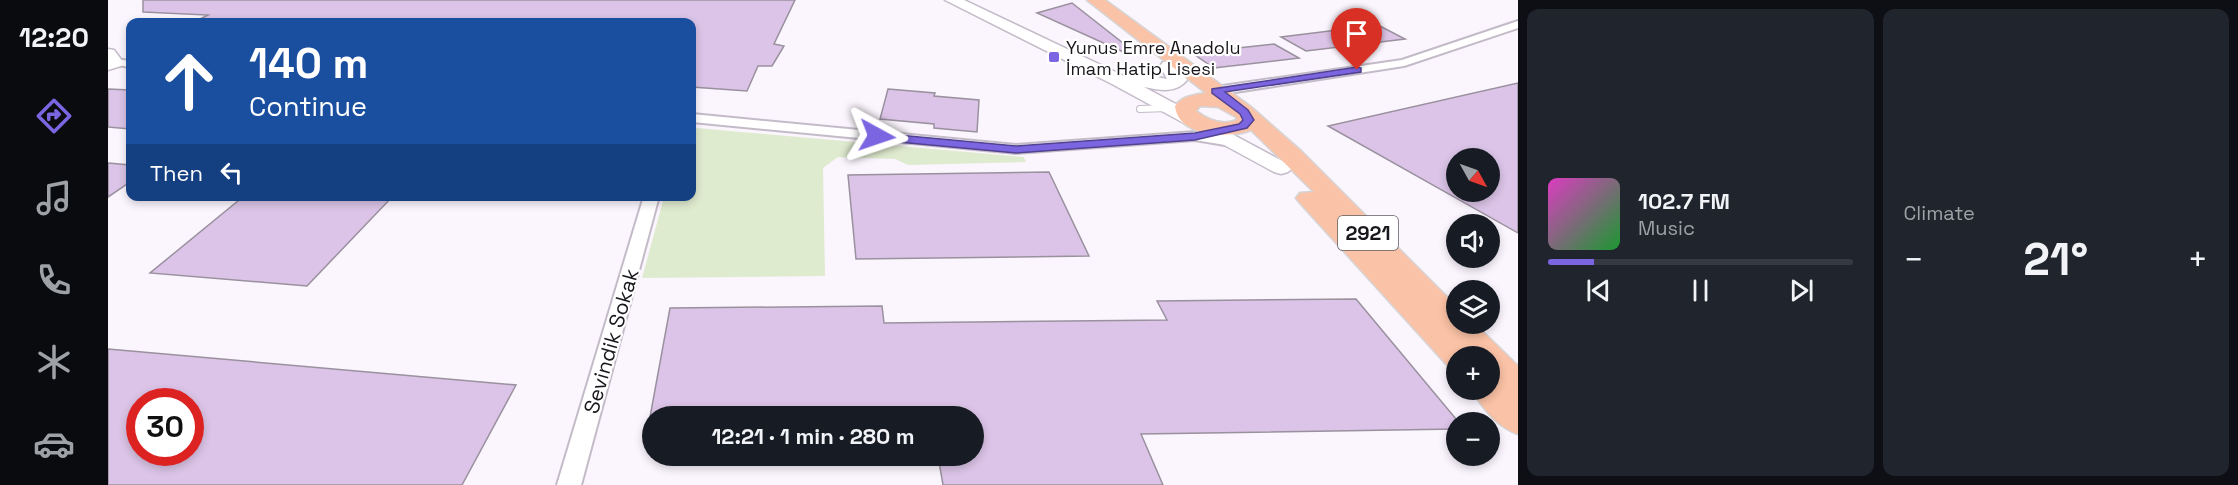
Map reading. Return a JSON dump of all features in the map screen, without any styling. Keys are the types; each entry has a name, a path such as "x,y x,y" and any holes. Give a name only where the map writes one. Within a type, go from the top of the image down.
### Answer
{"main road":[{"path":"1083,0 1169,66 1197,105"},
{"path":"1095,0 1197,105 1230,104 1235,129 1281,168 1448,346"},
{"name":"2921","path":"1235,129 1293,156 1477,346"},
{"name":"2921","path":"1500,369 1518,387"},
{"path":"1499,400 1518,420"}],"street":[{"path":"952,0 1024,33 1197,105 1222,139 1235,129 1197,105 1179,95 1127,75 970,0"},
{"path":"696,118 1016,149 1197,105 1404,63 1518,24"},
{"path":"1127,75 1157,84 1171,84 1178,80 1169,66"},
{"name":"Sevindik Sokak","path":"569,485 651,201"}],"lane":[{"path":"1140,109 1197,105"}],"green space":[{"path":"696,128 1024,157 1026,162 908,165 895,159 838,157 823,168 825,276 642,278 663,201 696,201"}],"building":[{"path":"143,0 795,0 774,44 784,46 772,66 758,66 747,91 696,87 696,18 202,18 208,15 143,12"},
{"path":"1072,3 1133,51 1130,55 1037,13"},
{"path":"1378,25 1405,39 1306,51 1281,37"},
{"path":"1274,44 1299,58 1214,68 1192,53"},
{"path":"1518,83 1518,233 1500,223 1500,214 1484,214 1463,202 1500,202 1500,148 1446,148 1446,192 1328,126"},
{"path":"108,89 126,90 126,129 108,127"},
{"path":"888,89 979,100 977,132 934,128 934,124 880,119"},
{"path":"108,163 126,165 126,185 108,197"},
{"path":"1049,172 1089,256 856,259 848,175"},
{"path":"238,201 388,201 307,286 150,273"},
{"path":"1356,299 1450,412 1446,412 1446,429 1141,434 1163,485 943,485 940,466 984,466 984,406 652,406 670,308 882,306 884,323 1167,320 1157,301"},
{"path":"108,349 516,385 462,485 108,485"}],"place":[{"name":"Yunus Emre Anadolu İmam Hatip Lisesi","path":"1054,57"}],"route":[{"path":"877,136 1016,149 1195,136 1243,126 1247,123 1248,116 1245,112 1216,91 1357,70"}]}
